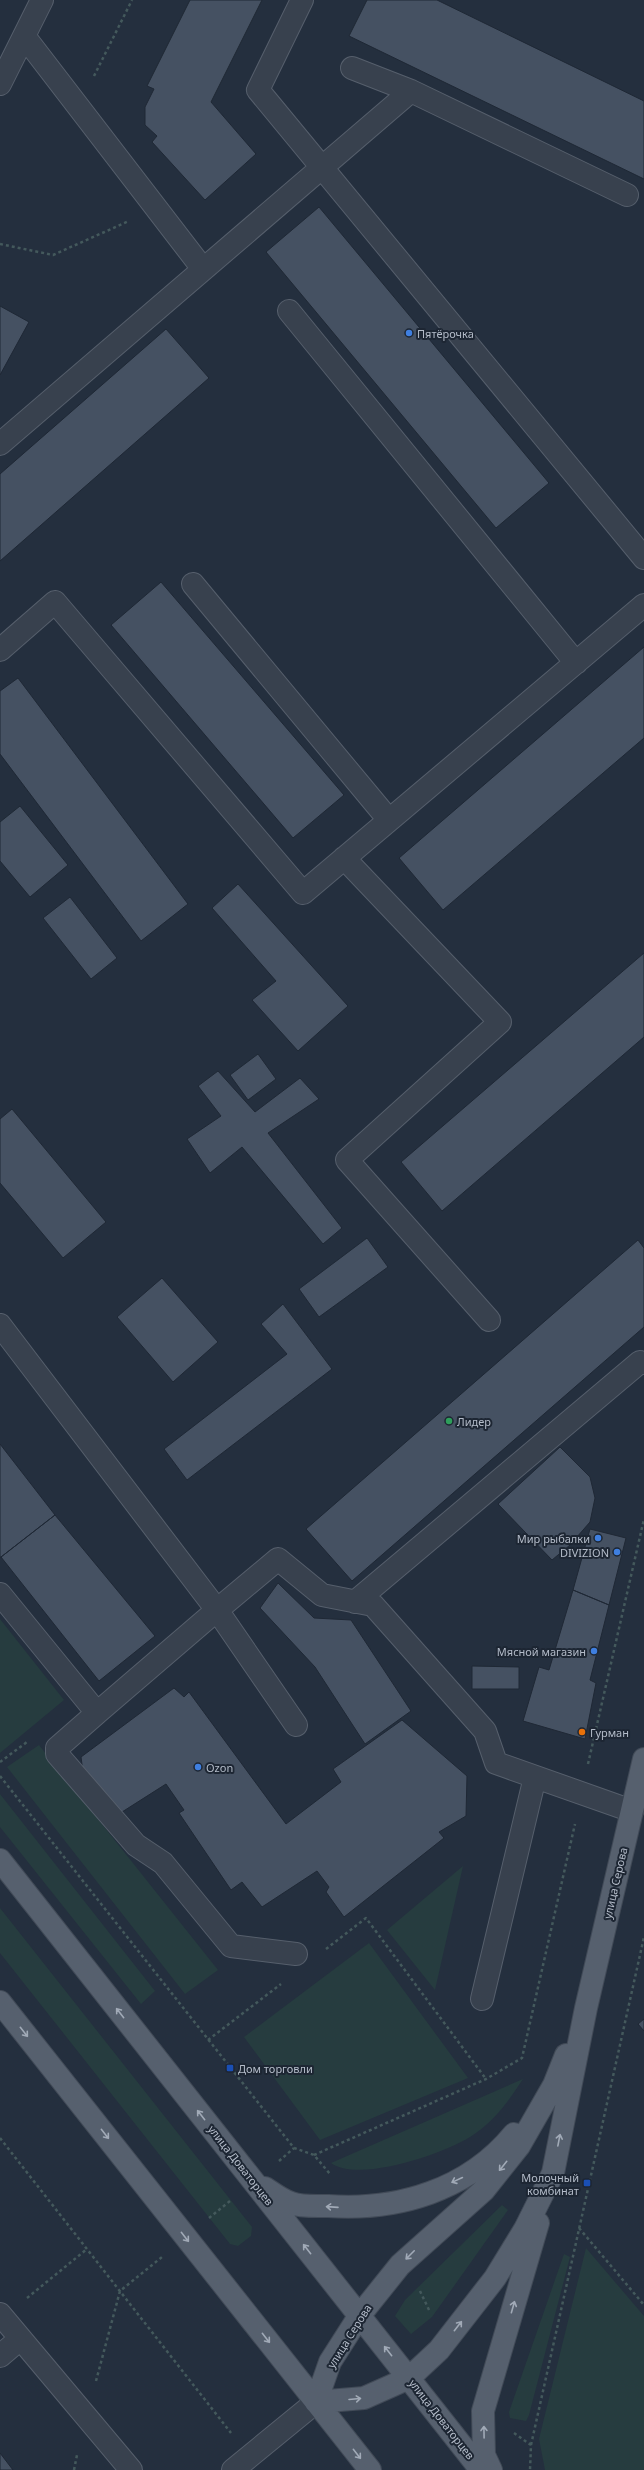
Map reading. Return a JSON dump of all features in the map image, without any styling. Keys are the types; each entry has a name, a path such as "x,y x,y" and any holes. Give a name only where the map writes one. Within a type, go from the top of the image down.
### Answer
{"main road":[{"name":"улица Серова","path":"491,2470 484,2455 483,2411 553,2173 586,2008 644,1759"},
{"name":"улица Доваторцев","path":"0,1860 482,2470"},
{"path":"0,2002 370,2470"},
{"name":"улица Серова","path":"553,2173 525,2229 495,2278 439,2350 409,2378 364,2398 316,2402 330,2362 360,2315 400,2265 484,2190 518,2146 554,2085 586,2008"},
{"name":"улица Серова","path":"253,2182 292,2204 357,2208 393,2205 415,2199 472,2173 510,2138 554,2085"}],"street":[{"path":"0,84 42,0"},
{"path":"302,0 258,90 320,168 644,558"},
{"path":"24,36 204,269"},
{"path":"352,68 411,91 627,195"},
{"path":"0,444 411,91"},
{"path":"289,311 576,663"},
{"path":"193,584 390,820"},
{"path":"0,650 55,602 303,893 644,605"},
{"path":"344,858 500,1022 347,1160 489,1320"},
{"path":"0,1325 217,1610 296,1725"},
{"path":"355,1602 640,1362 644,1362"},
{"path":"296,1954 230,1946 163,1862 136,1845 57,1754 57,1748 278,1558 322,1595 373,1605 485,1731 496,1763 632,1811"},
{"path":"0,1594 97,1713"},
{"path":"482,1999 535,1776"},
{"path":"2,2316 20,2340 131,2470"},
{"path":"0,2356 20,2340"},
{"path":"241,2463 316,2402"}],"path":[{"path":"79,106 132,0"},
{"path":"0,244 53,255 157,208"},
{"path":"0,1776 294,2148 314,2155 357,2208"},
{"path":"322,1952 366,1918 486,2080"},
{"path":"530,2470 531,2445 644,1937"},
{"path":"208,2040 284,1981"},
{"path":"0,2138 120,2291 241,2463"},
{"path":"87,2418 120,2291 294,2148"},
{"path":"579,2228 644,2305"},
{"path":"2,2316 87,2249"},
{"path":"400,2265 418,2288 432,2317 439,2350"},
{"path":"483,2411 531,2445"}],"green space":[{"path":"0,1619 64,1700 0,1753"},
{"path":"39,1745 218,1970 185,1994 7,1767"},
{"path":"0,1794 155,1991 141,2004 0,1827"},
{"path":"463,1866 435,1990 387,1930"},
{"path":"0,1908 252,2227 251,2236 238,2246 230,2244 0,1953"},
{"path":"369,1943 468,2078 320,2140 244,2037"},
{"path":"523,2079 506,2104 493,2119 470,2137 441,2151 401,2164 380,2168 361,2170 344,2168 331,2163"},
{"path":"502,2205 508,2210 432,2317 411,2334 395,2316 405,2300"},
{"path":"586,2248 644,2316 644,2470 545,2470 539,2439"},
{"path":"564,2254 570,2257 529,2415 526,2421 510,2418 509,2412"}],"building":[{"path":"190,0 262,0 211,102 256,154 205,200 152,142 157,136 145,125 145,107 154,89 147,86"},
{"path":"367,0 437,0 644,101 644,179 349,36"},
{"path":"319,207 549,483 496,528 266,252"},
{"path":"0,306 29,322 0,375"},
{"path":"166,329 209,378 0,561 0,474"},
{"path":"161,582 344,795 293,838 111,625"},
{"path":"644,647 644,738 443,910 399,858"},
{"path":"18,678 188,904 141,941 0,754 0,691"},
{"path":"20,806 68,865 30,897 0,861 0,822"},
{"path":"238,884 348,1006 298,1051 252,1000 276,981 212,908"},
{"path":"70,897 117,958 91,979 43,918"},
{"path":"644,953 644,1037 442,1211 401,1162"},
{"path":"258,1054 276,1079 248,1100 230,1075"},
{"path":"218,1071 255,1112 300,1078 319,1099 268,1133 342,1228 323,1244 242,1147 210,1173 187,1139 221,1116 198,1086"},
{"path":"12,1109 106,1222 63,1258 0,1183 0,1119"},
{"path":"367,1238 388,1267 319,1317 299,1289"},
{"path":"638,1240 644,1248 644,1327 352,1581 306,1529"},
{"path":"162,1278 218,1342 173,1382 117,1317"},
{"path":"283,1304 332,1369 187,1480 164,1449 287,1354 261,1324"},
{"path":"0,1444 55,1515 1,1557 0,1557"},
{"path":"560,1447 590,1477 595,1498 590,1522 570,1545 552,1560 498,1504"},
{"path":"55,1515 155,1636 99,1681 1,1557"},
{"path":"590,1529 626,1538 609,1605 573,1590"},
{"path":"278,1583 314,1618 351,1620 411,1711 365,1744 315,1667 260,1608"},
{"path":"573,1590 609,1605 590,1680 596,1683 585,1739 523,1721 539,1667 549,1670"},
{"path":"472,1666 519,1667 519,1689 472,1689"},
{"path":"174,1688 184,1697 189,1692 286,1824 341,1782 333,1769 402,1720 467,1776 466,1816 439,1832 444,1838 344,1917 326,1892 329,1887 317,1871 262,1907 242,1882 231,1890 179,1813 184,1810 166,1784 122,1812 111,1805 83,1772 81,1757"},
{"path":"644,2019 644,2031 638,2024"},
{"path":"0,2453 13,2470 0,2470"}],"place":[{"name":"Пятёрочка","path":"409,333"},
{"name":"Лидер","path":"449,1421"},
{"name":"Мир рыбалки","path":"598,1538"},
{"name":"DIVIZION","path":"617,1552"},
{"name":"Мясной магазин","path":"594,1651"},
{"name":"Гурман","path":"582,1732"},
{"name":"Ozon","path":"198,1767"},
{"name":"Дом торговли","path":"230,2068"},
{"name":"Молочный комбинат","path":"587,2183"}]}
